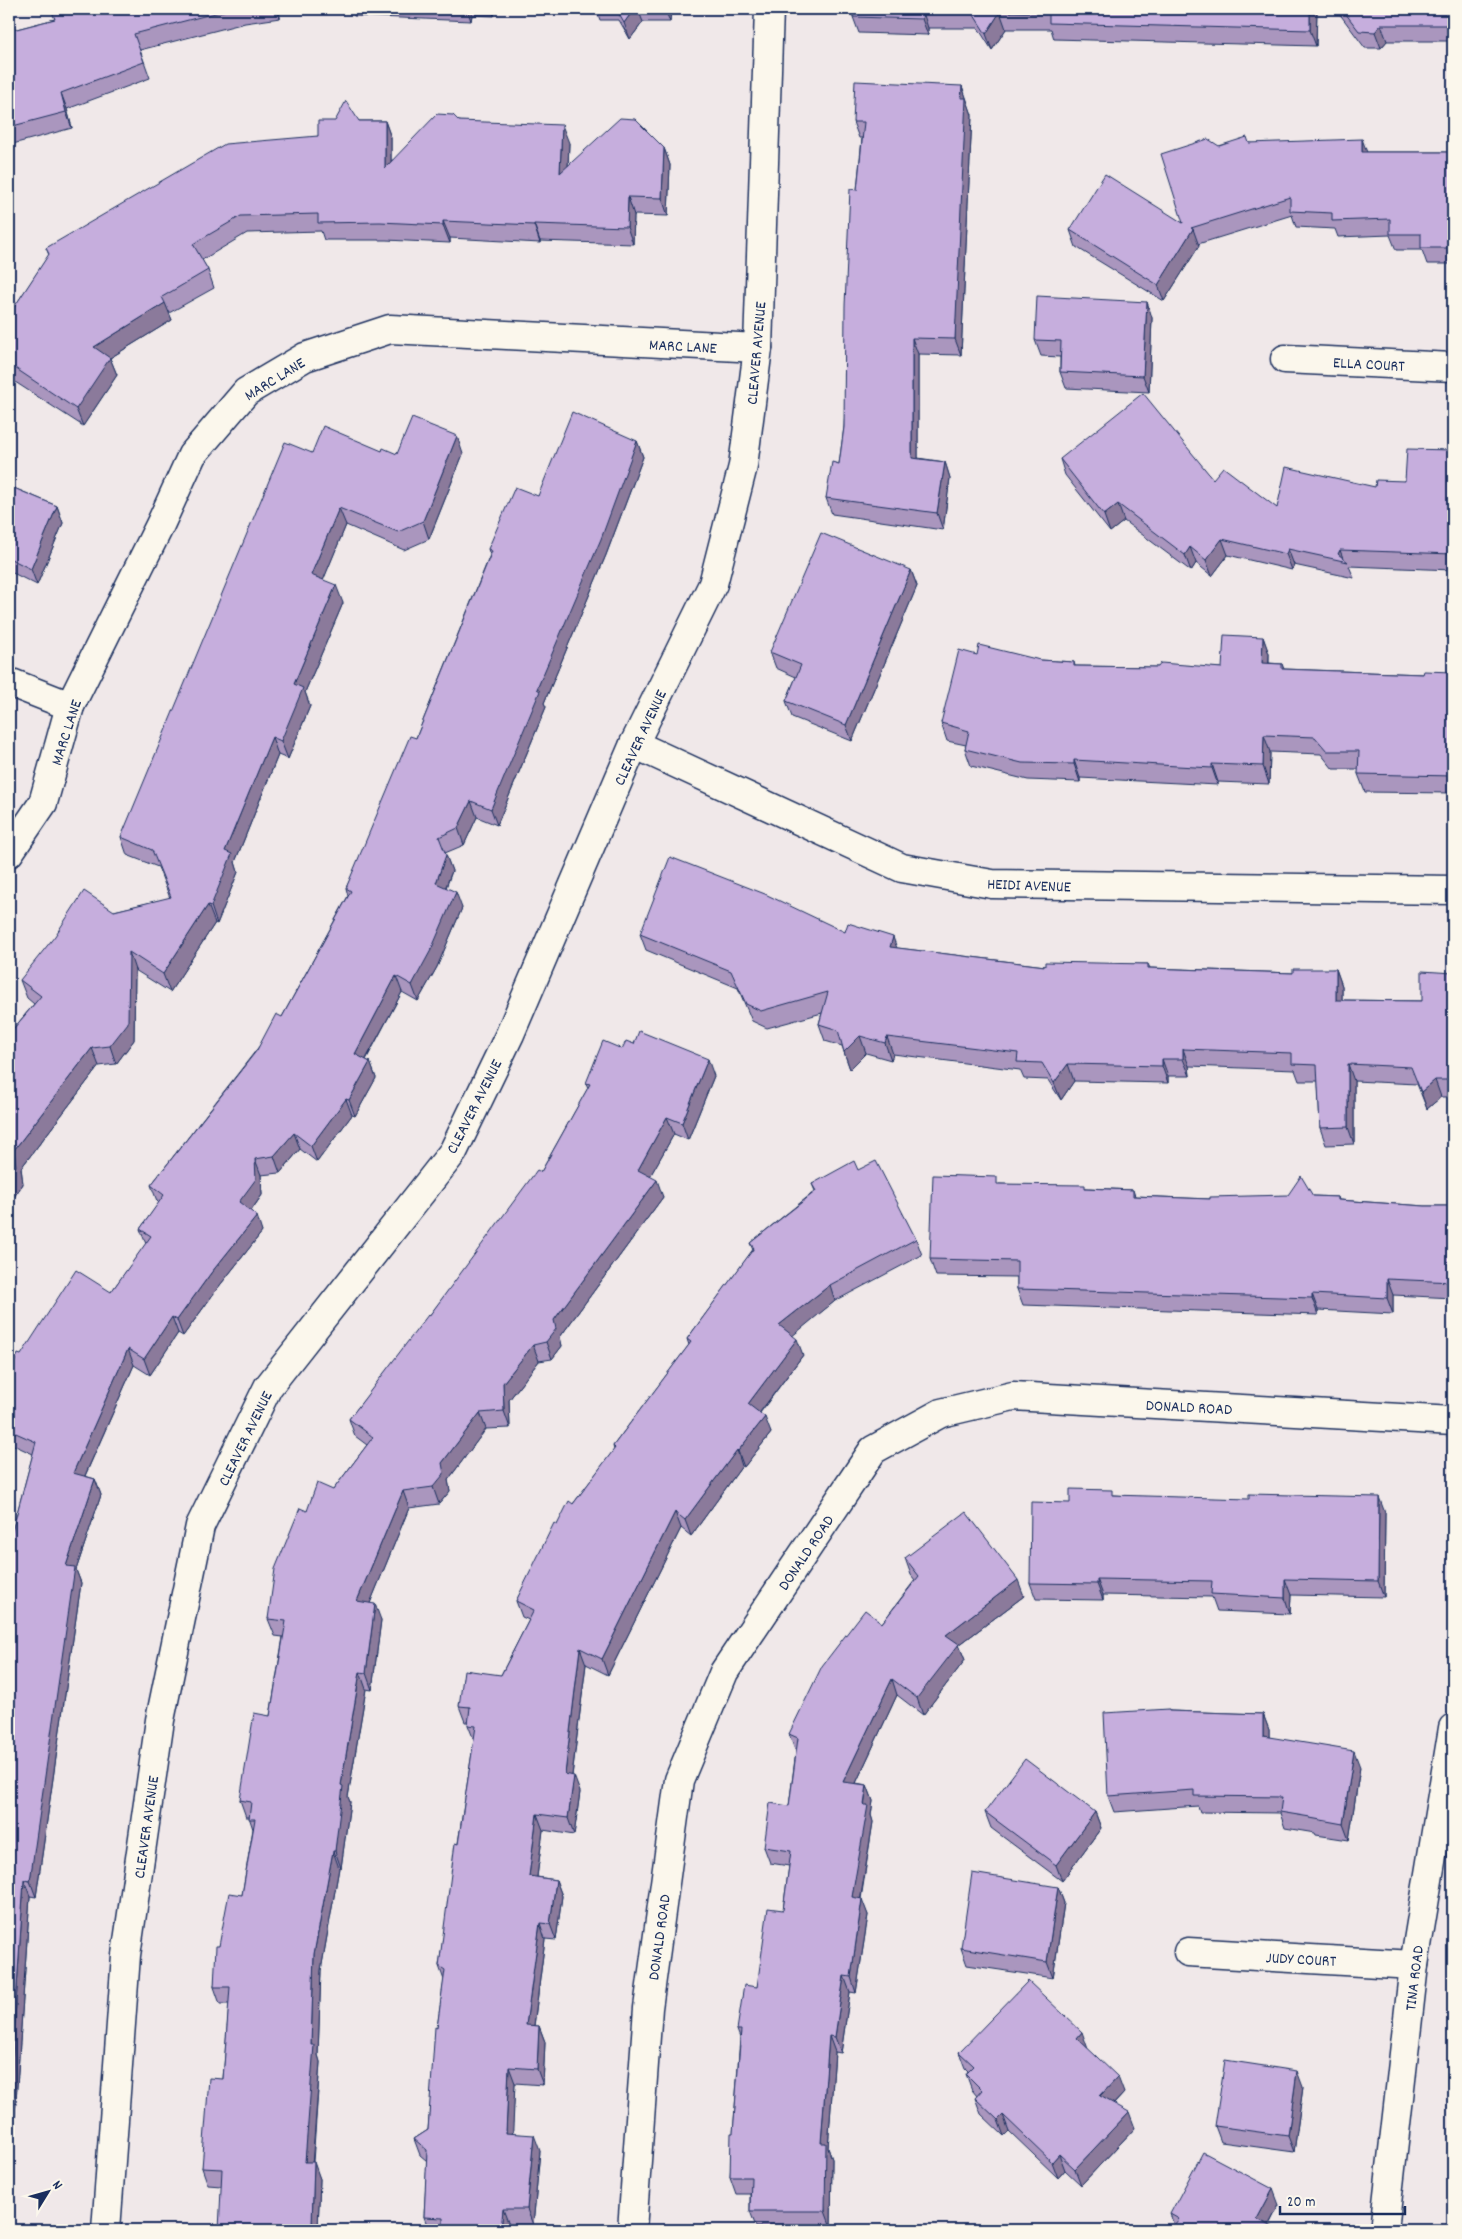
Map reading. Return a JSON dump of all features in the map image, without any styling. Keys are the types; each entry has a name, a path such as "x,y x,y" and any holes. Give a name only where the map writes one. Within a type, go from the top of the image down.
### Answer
{"street":[{"name":"CLEAVER AVENUE","path":"106,2230 126,1955 160,1720 200,1526 268,1388 453,1152 510,1034 634,744 713,584 743,466 758,348 769,9"},
{"name":"MARC LANE","path":"9,853 43,803 70,706 160,525 192,455 246,392 304,357 390,329 758,348"},
{"name":"ELLA COURT","path":"1285,359 1453,367"},
{"path":"9,682 70,706"},
{"name":"HEIDI AVENUE","path":"634,744 902,868 992,884 1453,890"},
{"name":"DONALD ROAD","path":"632,2230 648,2008 679,1780 724,1672 874,1450 941,1413 1013,1396 1453,1421"},
{"name":"TINA ROAD","path":"1384,2230 1414,1965 1453,1728"},
{"name":"JUDY COURT","path":"1188,1952 1414,1965"}],"building":[{"path":"51,9 231,9 134,34 144,62 61,93 66,112 9,127 9,31 55,19"},
{"path":"616,9 634,9 624,23"},
{"path":"854,9 1310,9 1310,30 1049,23 1049,13 1000,12 986,34 972,12 923,12 922,19 853,17"},
{"path":"1342,9 1453,9 1453,25 1381,25 1375,32 1359,31"},
{"path":"855,81 962,86 961,98 966,98 955,339 912,338 912,458 945,462 937,513 826,498 832,462 839,464 844,427 845,306 850,189 857,190 864,122 853,122"},
{"path":"346,101 359,121 385,121 385,168 437,114 453,115 459,121 562,125 560,173 620,118 635,119 664,148 662,198 628,197 627,227 443,221 443,225 380,222 318,223 318,214 241,216 193,244 208,270 162,297 165,303 94,347 110,358 76,409 9,364 9,315 49,254 46,248 225,144 318,136 318,121 335,121"},
{"path":"1247,137 1249,143 1362,139 1362,152 1453,152 1453,248 1421,248 1421,234 1390,234 1390,219 1332,221 1332,213 1290,211 1290,197 1191,228 1193,229 1158,285 1070,230 1105,174 1183,223 1161,154 1208,139 1219,146"},
{"path":"1037,296 1147,302 1143,376 1060,372 1061,341 1035,340"},
{"path":"1143,393 1213,479 1223,467 1277,508 1286,467 1375,487 1376,480 1405,481 1407,449 1453,450 1453,554 1340,550 1338,554 1348,562 1288,549 1286,554 1222,539 1206,560 1190,547 1185,555 1118,504 1104,515 1060,459"},
{"path":"572,412 637,441 601,539 537,689 540,691 491,809 471,801 458,828 439,837 446,855 436,883 456,892 431,950 412,985 396,976 355,1054 370,1062 349,1100 346,1099 311,1146 294,1133 274,1156 255,1159 256,1179 239,1202 257,1216 211,1273 177,1320 172,1317 144,1359 128,1349 73,1473 95,1479 66,1566 75,1567 30,1881 24,1880 9,2110 9,1543 36,1442 9,1430 9,1375 18,1354 21,1355 76,1270 111,1292 151,1236 140,1229 164,1195 151,1185 257,1050 276,1014 282,1017 351,891 346,888 410,736 416,738 492,551 488,549 515,487 538,496"},
{"path":"412,418 457,436 423,521 398,532 339,508 311,575 336,585 294,684 303,688 281,741 272,737 225,851 232,854 211,906 208,905 163,974 129,952 128,1023 110,1046 92,1048 14,1150 16,1166 9,1177 9,1034 41,996 20,980 55,936 84,891 114,911 171,897 152,850 121,837 285,442 312,453 323,426 382,451 383,448 397,454"},
{"path":"9,486 57,506 31,569 9,558"},
{"path":"821,533 911,570 846,725 786,701 801,665 770,652"},
{"path":"1224,635 1263,637 1262,663 1282,664 1282,669 1423,674 1424,671 1453,672 1453,776 1358,774 1359,751 1327,751 1315,737 1264,735 1263,766 1212,764 1212,768 1074,760 1074,764 1022,763 965,749 969,731 941,723 959,650 977,655 979,645 1040,660 1074,662 1074,666 1158,667 1161,663 1222,668"},
{"path":"670,857 765,894 845,932 848,923 893,937 890,947 1045,966 1045,962 1148,964 1148,968 1293,973 1293,969 1336,969 1336,1000 1422,1001 1422,971 1453,973 1453,1080 1435,1080 1421,1092 1411,1067 1348,1064 1348,1127 1320,1128 1317,1065 1292,1064 1292,1053 1183,1049 1183,1059 1162,1059 1162,1066 1068,1064 1054,1083 1042,1063 1017,1062 1018,1053 887,1037 885,1043 860,1036 844,1052 838,1030 819,1024 828,992 761,1011 746,1004 731,971 640,934"},
{"path":"639,1031 708,1059 682,1123 667,1117 638,1170 657,1180 554,1320 556,1329 546,1342 533,1345 503,1383 504,1411 480,1413 442,1463 444,1474 433,1487 403,1491 357,1601 375,1604 366,1673 360,1672 341,1785 343,1786 335,1851 333,1851 314,1954 311,2045 314,2045 305,2162 314,2162 312,2224 329,2225 329,2230 219,2230 222,2169 202,2168 209,2078 223,2079 230,1987 214,1987 216,1946 219,1946 229,1893 242,1895 255,1819 249,1819 251,1802 240,1800 254,1713 270,1716 286,1621 268,1619 275,1569 300,1508 307,1511 317,1483 333,1490 373,1437 349,1419 429,1316 537,1170 541,1172 590,1084 586,1083 603,1041 622,1049 626,1041 634,1044"},
{"path":"854,1161 858,1170 876,1161 916,1239 830,1285 779,1325 797,1339 748,1404 765,1417 737,1450 685,1520 675,1512 602,1659 580,1648 565,1774 574,1776 568,1818 537,1814 529,1876 556,1880 550,1924 540,1923 526,2025 539,2026 537,2069 509,2067 506,2133 534,2135 527,2209 503,2209 501,2230 443,2230 443,2218 424,2217 427,2150 414,2139 428,2130 435,2027 437,2028 445,1970 439,1966 455,1843 458,1844 476,1726 468,1725 470,1707 459,1706 464,1670 501,1675 534,1610 516,1601 554,1523 557,1525 569,1501 573,1504 615,1448 613,1446 691,1342 687,1339 754,1248 750,1243 816,1191 812,1184"},
{"path":"933,1175 997,1177 997,1184 1085,1185 1085,1188 1133,1190 1133,1196 1210,1199 1210,1197 1288,1195 1301,1176 1313,1196 1338,1197 1338,1200 1453,1206 1453,1282 1387,1279 1387,1298 1312,1294 1312,1298 1017,1289 1017,1261 930,1259"},
{"path":"1070,1489 1112,1490 1112,1495 1249,1499 1249,1494 1379,1497 1378,1581 1285,1579 1285,1598 1211,1594 1212,1581 1097,1579 1097,1584 1030,1583 1031,1502 1070,1503"},
{"path":"966,1512 1018,1580 946,1635 959,1644 917,1698 892,1679 843,1782 867,1785 864,1805 868,1805 852,1897 862,1899 851,1977 844,1976 835,2037 829,2036 821,2143 826,2143 825,2211 750,2211 751,2177 730,2177 731,2133 733,2133 741,2030 737,2030 744,1985 757,1987 768,1908 783,1910 791,1851 764,1847 770,1803 789,1806 798,1738 789,1734 822,1666 865,1610 882,1623 919,1576 905,1558"},
{"path":"1169,1709 1169,1711 1263,1714 1263,1736 1354,1751 1343,1824 1280,1812 1282,1797 1194,1796 1194,1790 1108,1796 1104,1713"},
{"path":"1025,1759 1095,1812 1056,1865 985,1812"},
{"path":"972,1873 1058,1887 1047,1962 961,1948"},
{"path":"1028,1981 1082,2032 1077,2038 1118,2077 1100,2096 1129,2112 1075,2169 1059,2154 1052,2162 1003,2115 998,2120 975,2098 982,2090 966,2074 974,2066 959,2052"},
{"path":"1225,2060 1297,2071 1288,2136 1215,2126"},
{"path":"1203,2152 1273,2189 1257,2219 1273,2227 1271,2230 1170,2230 1179,2219 1170,2214"}]}
